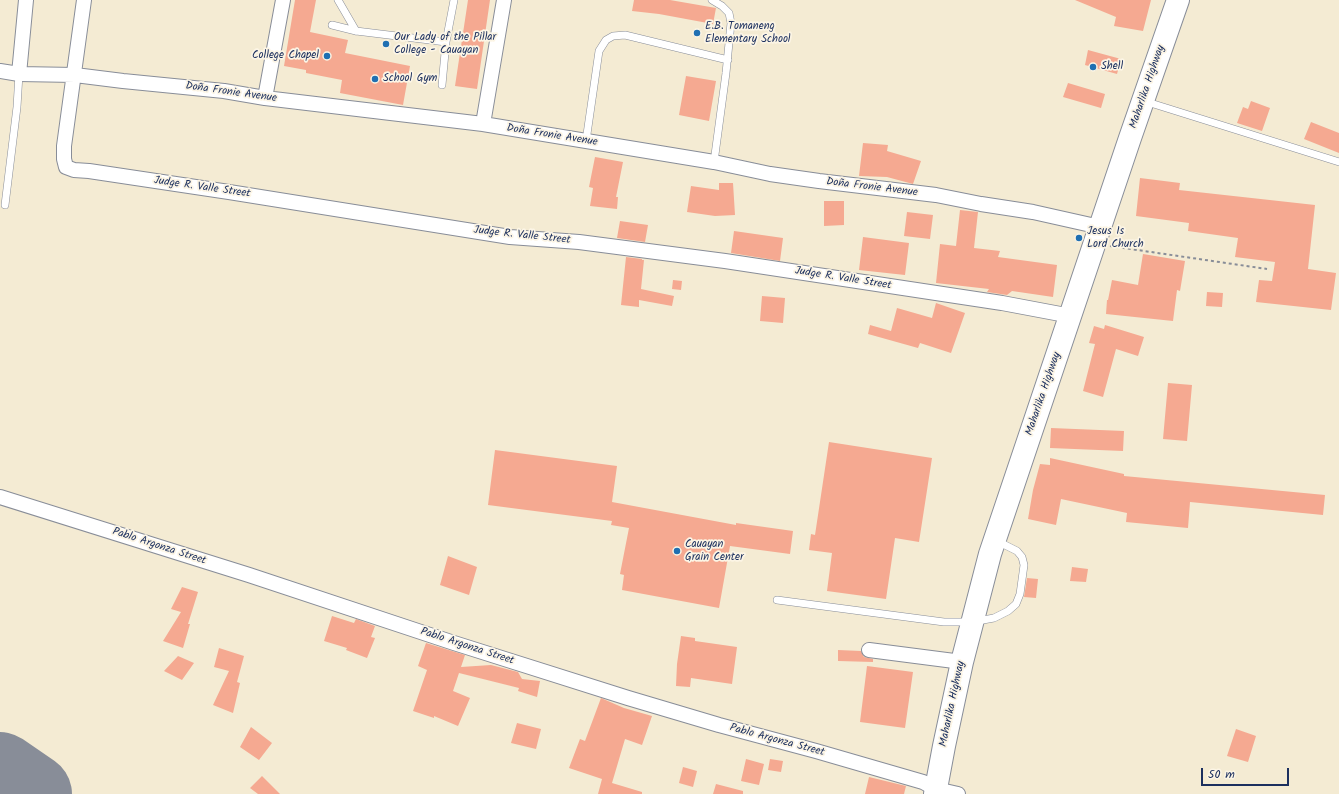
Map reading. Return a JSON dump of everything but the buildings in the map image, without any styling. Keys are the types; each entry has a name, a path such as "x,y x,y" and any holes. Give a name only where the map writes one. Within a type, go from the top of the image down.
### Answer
{"highway":[{"name":"Maharlika Highway","path":"935,791 962,662 994,540 1178,0"}],"street":[{"path":"19,74 26,0"},
{"path":"75,75 84,0"},
{"path":"265,98 282,0"},
{"path":"483,124 504,0"},
{"name":"Doña Fronie Avenue","path":"0,71 19,74 75,75 224,91 265,98 483,124 819,181 936,195 1033,212 1098,235"},
{"name":"Judge R. Valle Street","path":"75,75 64,146 64,160 66,166 74,170 229,192 510,237 579,242 724,261 1002,303 1071,316"},
{"name":"Pablo Argonza Street","path":"0,497 249,575 454,643 628,698 923,782 935,791 958,794"},
{"path":"869,650 962,662"}],"lane":[{"path":"338,0 356,31"},
{"path":"442,85 446,42 454,0"},
{"path":"712,0 722,6 729,13 731,23 728,60 714,162"},
{"path":"332,25 356,31 446,42"},
{"path":"586,141 599,51 606,40 612,36 625,35 728,60"},
{"path":"5,205 17,107 19,74"},
{"path":"1143,101 1339,162"},
{"path":"777,600 944,622 972,622 994,618 1008,611 1016,604 1020,594 1024,565 1022,557 1017,551 994,540"}],"path":[{"path":"1098,235 1267,269"}],"runway":[{"path":"0,772 32,794"}],"place":[{"name":"E.B. Tomaneng Elementary School","path":"697,33"},
{"name":"Our Lady of the Pillar College - Cauayan","path":"386,44"},
{"name":"College Chapel","path":"327,56"},
{"name":"Shell","path":"1093,67"},
{"name":"School Gym","path":"375,79"},
{"name":"Jesus Is Lord Church","path":"1079,238"},
{"name":"Cauayan Grain Center","path":"677,551"}]}
